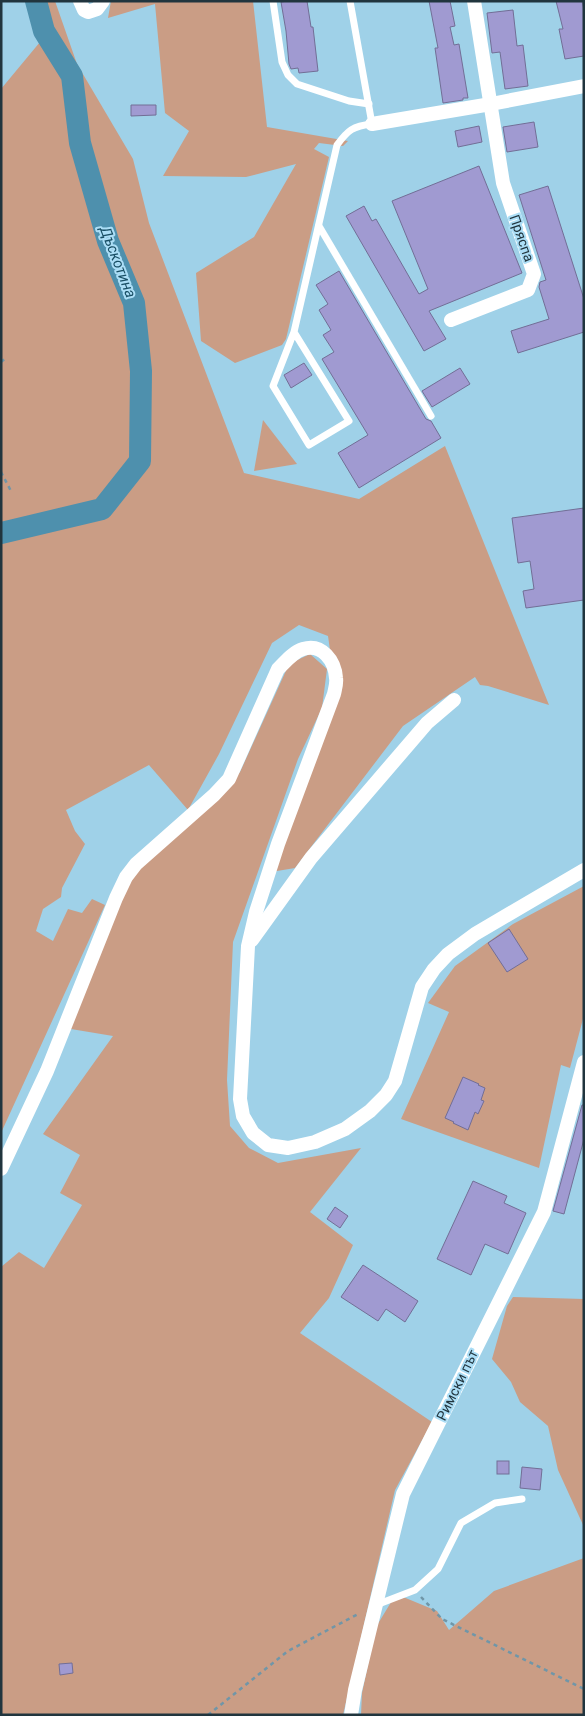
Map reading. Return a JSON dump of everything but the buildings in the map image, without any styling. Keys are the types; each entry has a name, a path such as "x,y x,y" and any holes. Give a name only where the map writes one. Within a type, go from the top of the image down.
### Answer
{"street":[{"path":"80,1 84,10 88,12 98,9 103,1"},
{"name":"Пряспа","path":"451,320 528,290 534,274 503,183 474,1"},
{"path":"372,124 584,86"},
{"path":"1,1169 47,1071 126,877 136,864 214,795 229,779 278,669 288,658 303,649 316,649 327,654 334,665 337,679 334,694 278,844 248,946 240,1099 243,1116 253,1132 268,1144 288,1148 315,1142 345,1129 370,1111 386,1095 395,1081 422,987 434,969 448,954 475,934 584,870"},
{"path":"248,946 318,850 428,723 454,700"},
{"name":"Римски път","path":"351,1715 355,1690 403,1494 544,1212 584,1062"}],"lane":[{"path":"273,1 282,62 288,75 297,84 349,101 369,104"},
{"path":"294,332 349,421 309,445 273,386 294,332 337,145 345,134 356,126 372,124 350,1"},
{"path":"319,226 431,416"},
{"path":"376,1605 415,1590 438,1568 461,1523 495,1503 522,1499"}],"path":[{"path":"1,362 6,358"},
{"path":"1,472 12,493"},
{"path":"415,1590 442,1619 584,1689"},
{"path":"208,1715 288,1651 376,1605"}],"shaded area":[{"path":"26,1 55,1 77,64 133,159 149,223 244,473 359,499 445,446 549,705 480,685 475,677 403,726 295,868 271,872 335,685 328,636 299,625 272,643 219,754 188,810 149,765 66,810 75,831 85,844 62,888 61,897 43,909 36,931 53,941 68,909 82,913 92,899 105,905 1,1133 1,89 45,36"},
{"path":"111,1 253,1 267,127 348,141 343,146 319,143 314,149 329,157 286,339 282,345 235,363 201,341 196,273 254,237 296,164 246,177 163,176 189,131 165,113 155,4 108,18"},
{"path":"263,420 297,464 254,471"},
{"path":"310,654 327,669 322,708 298,759 233,942 227,1080 230,1126 249,1148 278,1163 361,1148 310,1212 353,1245 329,1298 300,1333 432,1422 395,1490 343,1715 1,1715 1,1267 19,1252 44,1268 82,1205 60,1193 80,1155 43,1134 113,1036 65,1028 111,910 140,865 211,805 240,772 289,664"},
{"path":"584,886 584,1015 570,1068 561,1065 539,1168 401,1119 449,1012 428,1003 455,966 513,924"},
{"path":"513,1297 584,1299 584,1527 558,1470 548,1426 520,1402 511,1382 492,1359 507,1306"},
{"path":"584,1558 584,1715 361,1715 362,1693 376,1627 396,1594 437,1611 449,1630 494,1591"}],"waterway":[{"name":"Дъскотина","path":"1,533 102,509 140,461 141,371 134,303 108,241 80,143 72,76 44,31 36,1"}]}
